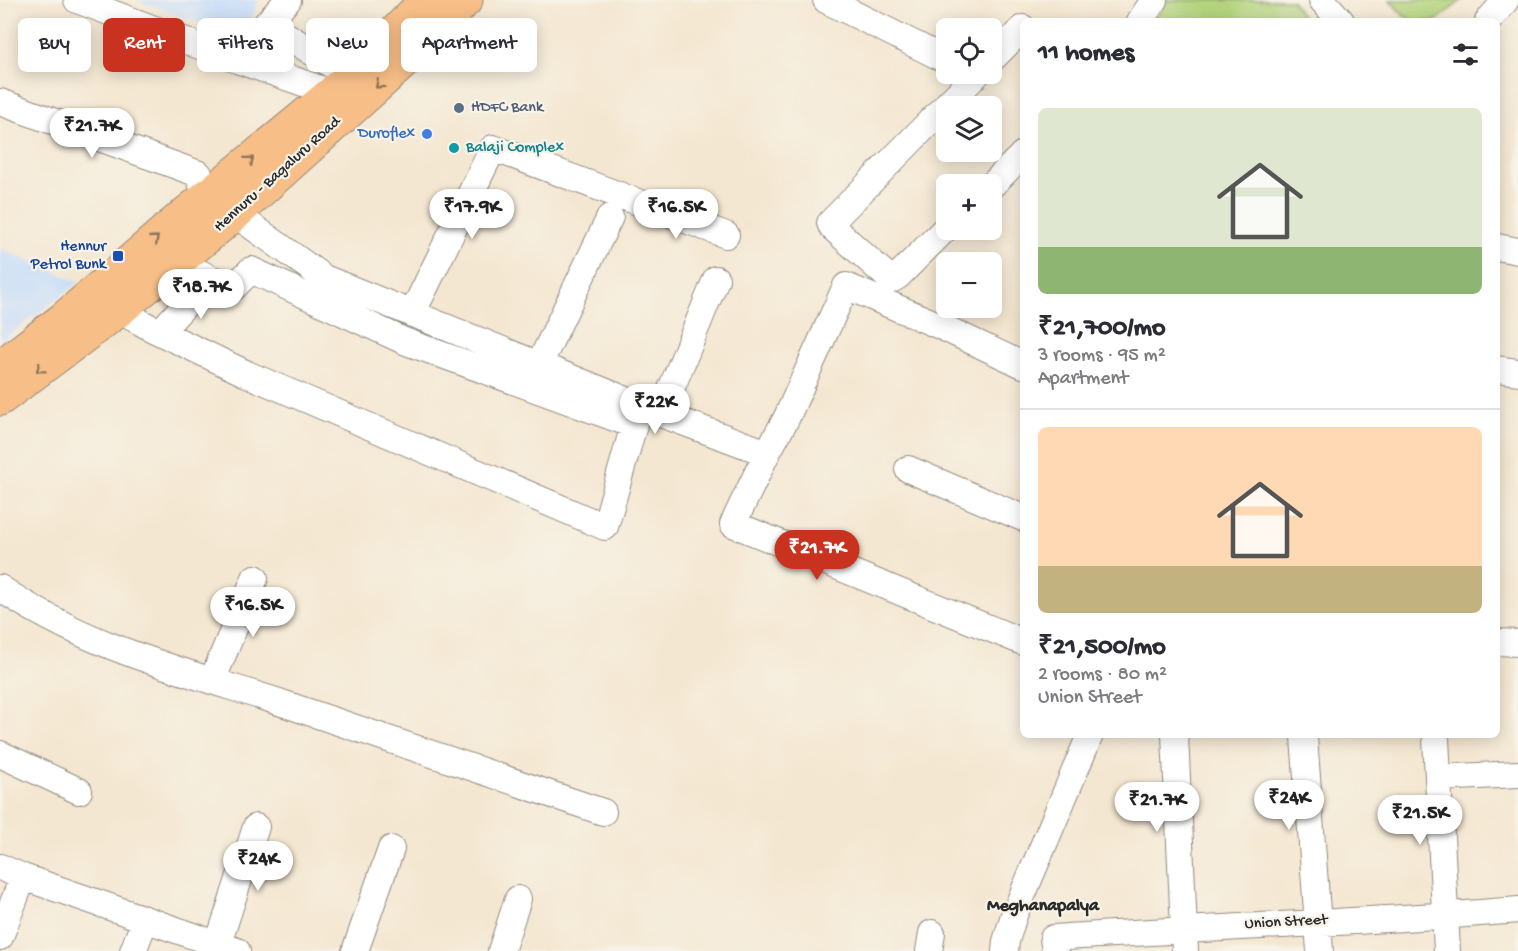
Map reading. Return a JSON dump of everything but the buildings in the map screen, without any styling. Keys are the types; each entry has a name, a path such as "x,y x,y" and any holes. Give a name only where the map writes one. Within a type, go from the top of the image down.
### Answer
{"main road":[{"name":"Hennuru - Bagaluru Road","path":"71,329 205,198 341,84 376,52 426,0"},
{"name":"Hennuru - Bagaluru Road","path":"71,329 119,310 178,262 235,214 414,53 466,0"},
{"path":"0,367 71,329"},
{"path":"0,399 71,329"}],"street":[{"path":"77,0 341,84"},
{"path":"288,0 267,23 341,84"},
{"path":"826,0 936,55"},
{"path":"1142,18 1154,0"},
{"path":"1322,0 1338,18"},
{"path":"1491,18 1506,0"},
{"path":"1002,48 1020,31"},
{"path":"936,238 893,279 832,228 830,223 965,84"},
{"path":"0,102 199,174 205,198"},
{"path":"412,314 493,148 726,235"},
{"path":"1002,174 1020,157"},
{"path":"235,214 324,278 661,414 767,453"},
{"path":"539,365 610,217"},
{"path":"1500,248 1518,251"},
{"path":"119,310 247,374 605,528 634,425 404,341 251,270 234,287 178,262"},
{"path":"160,332 210,278"},
{"path":"661,414 716,279"},
{"path":"1020,364 846,286 786,419 733,524 1020,641"},
{"path":"1500,369 1518,372"},
{"path":"908,469 1020,517"},
{"path":"212,681 255,578"},
{"path":"0,588 70,630 119,650 402,742 603,812"},
{"path":"1500,642 1518,643"},
{"path":"1005,951 1014,915 1089,738"},
{"path":"1175,738 1184,940"},
{"path":"1304,738 1320,951"},
{"path":"1436,739 1447,951"},
{"path":"0,754 79,791"},
{"path":"1438,778 1518,774"},
{"path":"0,937 11,872 228,948 256,827"},
{"path":"355,951 390,849"},
{"path":"501,951 518,899"},
{"name":"Union Street","path":"1054,945 1184,940 1317,922 1518,910"},
{"path":"133,951 145,920"}],"shaded area":[{"path":"136,0 258,0 252,18 197,18 197,21"},
{"path":"0,249 79,282 0,342"}],"green space":[{"path":"1166,0 1292,0 1303,18 1156,18"},
{"path":"1390,0 1462,0 1440,18 1404,16"}],"place":[{"name":"HDFC Bank","path":"459,108"},
{"name":"Duroflex","path":"427,134"},
{"name":"Balaji Complex","path":"454,148"},
{"name":"Hennur Petrol Bunk","path":"118,256"}],"district":[{"name":"Meghanapalya","path":"1043,906"}]}
